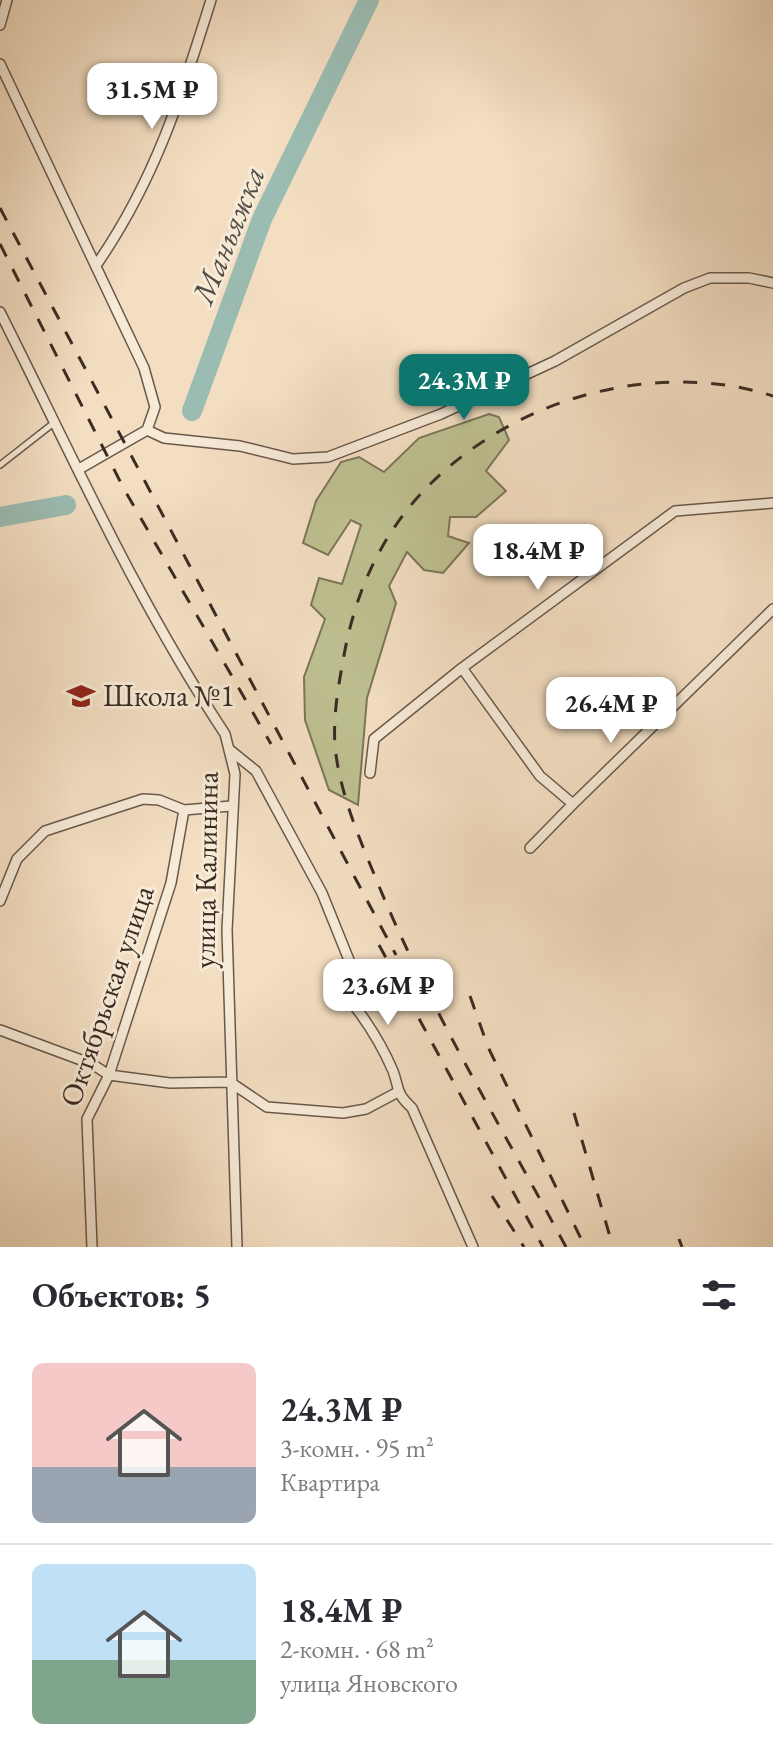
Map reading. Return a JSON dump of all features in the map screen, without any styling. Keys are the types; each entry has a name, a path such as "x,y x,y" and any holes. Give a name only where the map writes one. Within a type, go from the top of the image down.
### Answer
{"street":[{"path":"0,25 7,0"},
{"path":"97,264 142,193 159,157 211,0"},
{"path":"0,64 144,368 155,407 147,430 79,469"},
{"path":"147,430 164,438 240,446 293,459 328,457 441,414 541,367 684,288 710,278 749,278 773,283"},
{"name":"улица Калинина","path":"0,312 79,469 101,522 138,591 225,734 230,750 235,774 227,930 237,1247"},
{"path":"370,773 374,739 462,668 675,511 773,503"},
{"path":"530,848 773,609"},
{"path":"462,668 540,776 573,804"},
{"path":"230,750 256,771 322,893 353,970 360,1011"},
{"path":"0,901 17,859 45,831 143,799 159,800 184,810 231,806"},
{"name":"Октябрьская улица","path":"92,1247 87,1119 109,1075 171,883 184,810"},
{"path":"335,982 360,1011 394,1073 396,1093 412,1108 473,1247"},
{"path":"0,1030 92,1064 109,1075 170,1083 230,1082 267,1107 310,1112 366,1109 396,1093"}],"lane":[{"path":"0,465 55,422"}],"green space":[{"path":"489,414 499,417 509,440 486,471 506,491 476,517 450,517 448,536 469,543 443,573 424,570 407,552 389,586 396,603 367,698 358,805 329,790 305,720 304,677 325,619 311,605 319,578 342,584 361,525 351,520 328,555 303,543 316,501 341,462 359,457 384,472 419,438"}],"waterway":[{"name":"Маньяжка","path":"192,411 262,219 369,0"},
{"name":"Маньяжка","path":"0,517 66,505"}],"railway":[{"path":"0,208 396,955"},
{"path":"0,244 124,489 271,744"},
{"path":"566,1247 417,969 361,843 340,778 335,735 335,713 350,626 374,562 410,507 432,482 458,460 519,421 589,394 663,382 737,387 773,396"},
{"path":"379,945 543,1247"},
{"path":"470,996 488,1047 585,1247"},
{"path":"574,1113 613,1247"},
{"path":"492,1196 524,1247"},
{"path":"679,1239 682,1247"}],"place":[{"name":"Школа №1","path":"81,696"}]}
